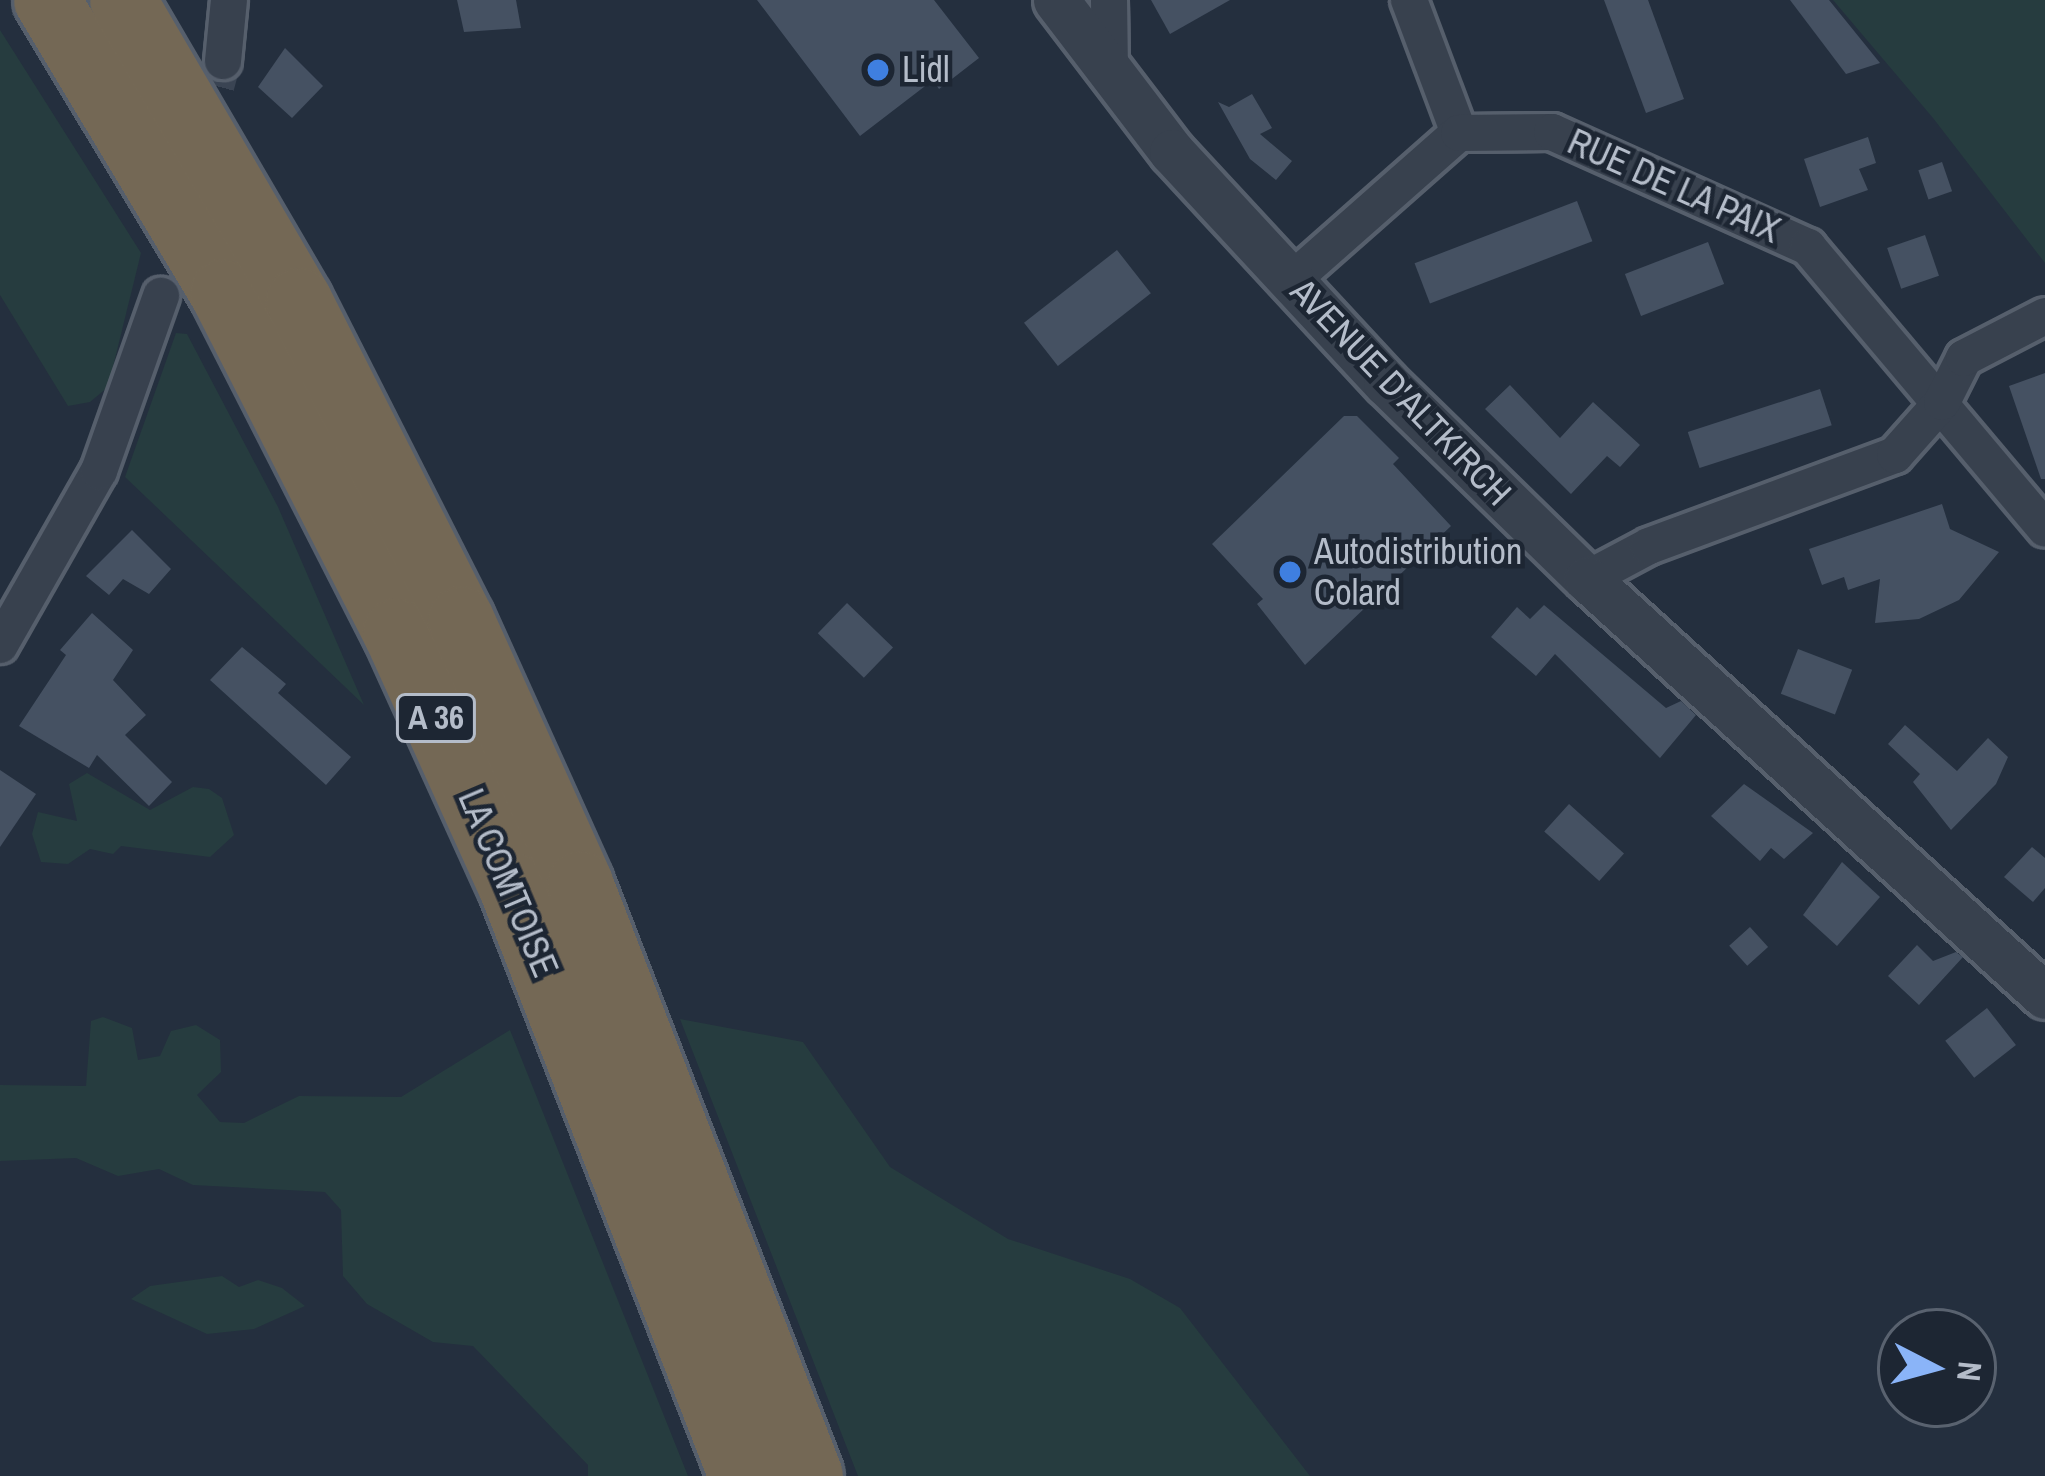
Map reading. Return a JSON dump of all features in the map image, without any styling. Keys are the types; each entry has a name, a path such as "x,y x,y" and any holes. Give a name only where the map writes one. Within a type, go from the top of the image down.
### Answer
{"highway":[{"name":"LA COMTOISE","path":"47,0 223,293 416,674 535,944 742,1476"},
{"name":"LA COMTOISE","path":"123,0 299,302 461,620 580,884 810,1476"}],"street":[{"path":"223,61 229,0"},
{"name":"AVENUE D'ALTKIRCH","path":"1056,0 1172,152 1291,281 1587,579 2045,996"},
{"path":"1109,0 1110,69"},
{"path":"1291,281 1459,133 1409,0"},
{"name":"RUE DE LA PAIX","path":"1459,133 1552,132 1808,247 2045,528"},
{"path":"0,645 99,471 161,296"},
{"path":"1587,579 1649,546 1894,454 1942,403 1964,358 2045,316"}],"green space":[{"path":"1833,0 2045,0 2045,263 1933,118"},
{"path":"0,30 141,253 108,387 90,402 68,406 0,295"},
{"path":"176,333 187,334 278,507 364,705 125,477"},
{"path":"87,773 150,810 193,787 209,789 222,798 234,835 210,857 121,846 113,854 90,849 68,864 41,862 32,834 38,812 77,821 69,784"},
{"path":"103,1017 132,1028 138,1060 160,1056 171,1031 196,1025 220,1040 221,1072 197,1095 220,1122 244,1123 299,1096 401,1097 510,1030 688,1476 588,1476 588,1465 473,1346 433,1342 367,1304 343,1276 341,1210 325,1192 193,1185 159,1169 118,1176 76,1158 0,1161 0,1085 86,1086 91,1021"},
{"path":"680,1019 803,1042 890,1167 1008,1239 1130,1279 1180,1308 1310,1476 858,1476"},
{"path":"222,1276 239,1287 258,1280 282,1288 305,1306 254,1329 207,1334 131,1299 150,1286"}],"building":[{"path":"457,0 516,0 521,28 464,32"},
{"name":"Lidl","path":"757,0 934,0 979,58 939,89 933,80 860,136"},
{"path":"1151,0 1230,0 1170,34"},
{"path":"1604,0 1648,0 1684,99 1646,113"},
{"path":"1790,0 1829,0 1880,63 1846,74"},
{"path":"285,48 323,86 292,118 258,87"},
{"path":"1252,94 1272,128 1260,134 1292,161 1276,180 1250,159 1218,102 1229,107"},
{"path":"1868,137 1876,163 1859,169 1868,190 1820,207 1804,159"},
{"path":"1942,162 1952,191 1928,199 1918,170"},
{"path":"1577,201 1592,241 1430,303 1415,263"},
{"path":"1925,235 1939,276 1901,289 1887,248"},
{"path":"1708,242 1724,284 1641,316 1625,274"},
{"path":"1117,250 1151,293 1058,366 1024,323"},
{"path":"2045,373 2045,479 2041,479 2009,386"},
{"path":"1510,385 1560,438 1593,402 1640,445 1620,467 1607,456 1571,494 1485,409"},
{"path":"1820,389 1832,425 1700,468 1688,432"},
{"path":"1344,416 1357,416 1399,458 1393,464 1451,526 1305,665 1257,604 1263,599 1212,544"},
{"path":"1942,504 1950,529 1999,552 1959,600 1919,619 1875,623 1880,579 1848,590 1844,577 1822,585 1809,549"},
{"path":"132,530 171,569 149,594 123,579 109,595 86,576"},
{"path":"847,603 893,647 864,678 818,633"},
{"path":"1544,605 1666,708 1681,701 1696,715 1660,758 1555,654 1536,676 1491,637 1517,607 1530,619"},
{"path":"92,613 133,650 113,680 146,715 125,735 172,782 149,806 97,755 89,768 19,726 66,655 60,650"},
{"path":"242,647 286,684 278,693 351,757 326,785 210,680"},
{"path":"1798,649 1852,670 1835,715 1781,694"},
{"path":"1905,725 1957,771 1988,738 2008,757 1996,784 1951,830 1913,782 1920,774 1888,744"},
{"path":"0,770 36,794 0,847"},
{"path":"1744,784 1813,833 1784,859 1771,848 1760,861 1711,816"},
{"path":"1569,804 1624,854 1599,881 1544,831"},
{"path":"2032,847 2045,858 2045,888 2033,902 2004,877"},
{"path":"1842,862 1880,897 1837,946 1803,915"},
{"path":"1750,927 1768,947 1747,966 1729,946"},
{"path":"1917,945 1933,961 1956,952 1963,957 1919,1005 1888,976"},
{"path":"1987,1008 2016,1045 1974,1078 1945,1041"}],"tunnel":[{"path":"202,138 223,61"}],"place":[{"name":"Lidl","path":"878,70"},
{"name":"Autodistribution Colard","path":"1290,572"}]}
